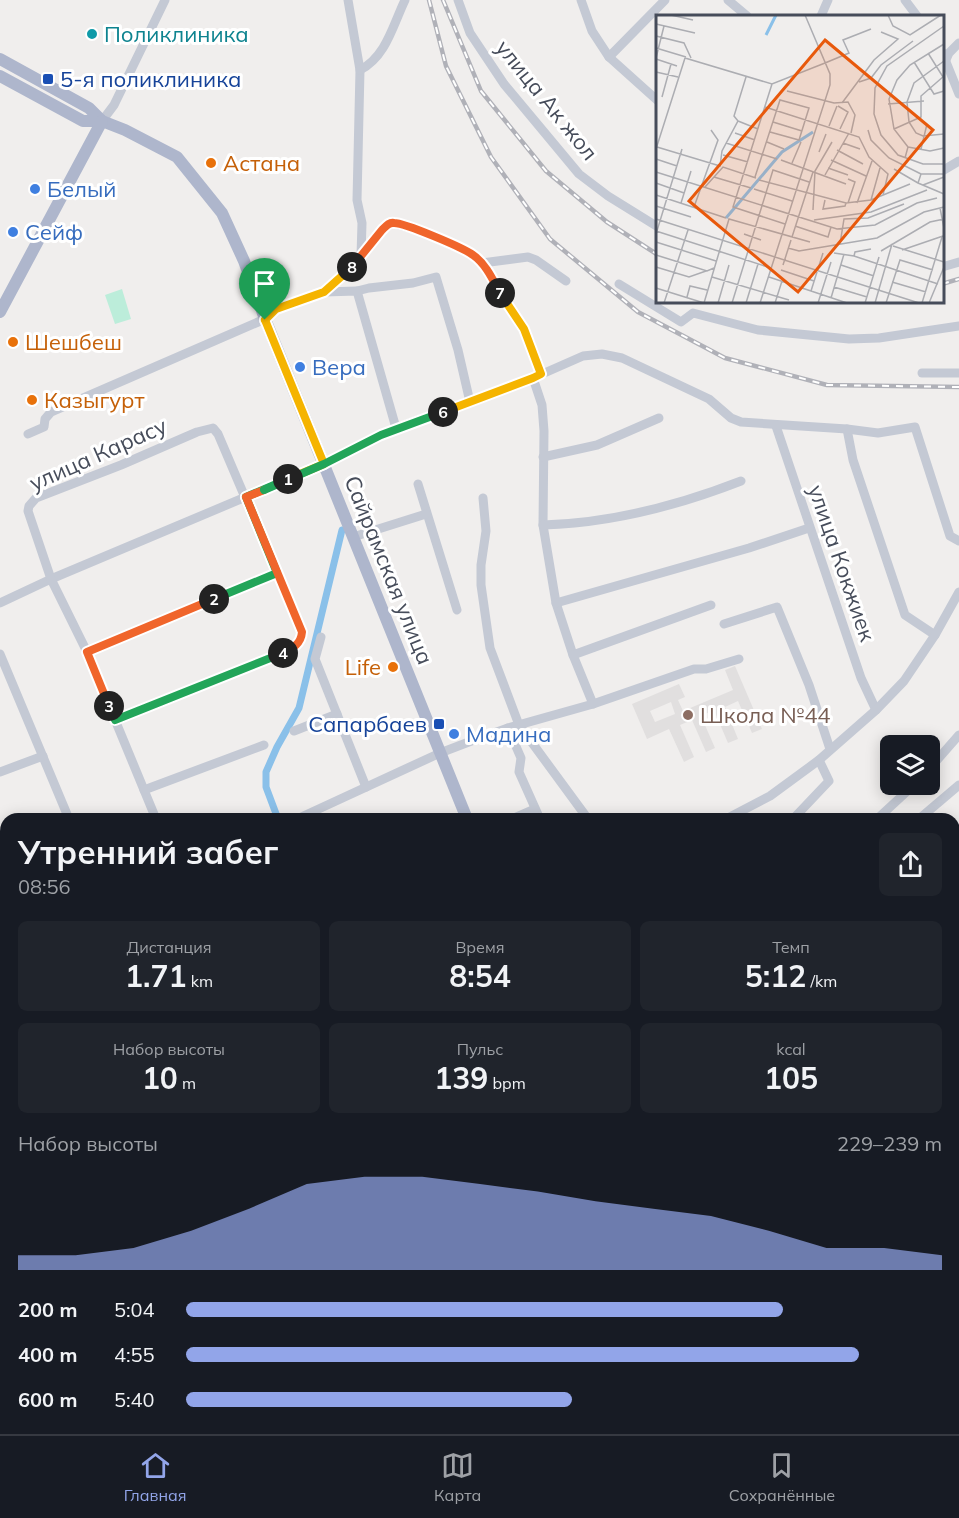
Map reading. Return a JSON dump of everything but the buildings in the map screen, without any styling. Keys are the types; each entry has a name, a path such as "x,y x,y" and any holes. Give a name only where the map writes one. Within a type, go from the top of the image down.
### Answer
{"main road":[{"path":"0,60 90,109 102,121"},
{"path":"0,76 84,121 102,121"},
{"path":"0,312 102,121"},
{"name":"Сайрамская улица","path":"102,121 125,130 177,157 222,213 244,261 265,320 465,813"}],"street":[{"path":"102,121 114,105 165,0"},
{"path":"348,0 360,70 357,200 362,223 362,256"},
{"path":"360,70 371,64 383,49 405,0"},
{"name":"улица Ак жол","path":"458,0 470,33 504,84 579,174 608,196 656,226"},
{"path":"581,0 592,31 609,57 656,100"},
{"path":"609,57 665,0"},
{"path":"729,0 746,15"},
{"path":"821,15 828,0"},
{"path":"905,0 916,15"},
{"path":"959,43 949,53 944,63 959,94"},
{"path":"944,170 959,161"},
{"path":"324,292 362,256 388,224 394,223 417,230 472,254 482,263 524,329 537,376 542,405 543,525 556,603 573,655 593,704"},
{"path":"482,263 528,257 566,281"},
{"path":"944,266 959,262"},
{"path":"28,435 44,427 45,418 51,412 265,320 276,309 324,292 357,291 413,283 436,277 458,350 470,402"},
{"path":"619,284 681,322 693,313 758,330 849,339 879,338 959,326"},
{"path":"357,291 396,428"},
{"path":"0,603 51,579 324,464 396,428 470,402 583,356 602,354 622,358 709,399 731,418 741,422 878,433 915,427 950,536 959,541"},
{"path":"922,373 959,373"},
{"path":"543,457 597,445 660,418"},
{"name":"улица Кокжиек","path":"776,426 861,678 876,710"},
{"name":"улица Карасу","path":"154,813 87,652 51,579 28,511 29,506 36,498 207,428 216,430 246,497"},
{"path":"847,429 852,460 905,615 935,635"},
{"path":"543,525 567,524 633,514 694,499 741,481"},
{"path":"418,484 457,610"},
{"path":"115,720 284,652 296,646 300,641 302,632 246,497"},
{"path":"483,498 486,531 481,565 481,585 490,648 519,724 584,813"},
{"path":"353,537 426,514"},
{"path":"556,603 749,548 809,528"},
{"path":"87,652 277,573"},
{"path":"737,813 770,796 819,760 876,710 904,681 935,635 959,592"},
{"path":"573,655 711,605"},
{"path":"724,624 777,607 809,685 830,749"},
{"path":"321,638 315,658 366,788"},
{"path":"0,654 67,813"},
{"path":"310,813 441,753 519,724 593,704 694,669 706,669 739,659"},
{"path":"294,731 337,714"},
{"path":"508,728 521,758 519,772 537,813"},
{"path":"940,757 959,735"},
{"path":"144,790 264,745"},
{"path":"0,772 43,756"},
{"path":"799,813 829,781 819,760"},
{"path":"926,813 959,785"},
{"path":"884,813 903,795"},
{"path":"525,813 535,808"}],"shaded area":[{"name":"Школа №44","path":"735,666 762,729 752,733 738,701 725,707 738,739 728,743 714,710 701,716 715,748 706,752 692,720 680,725 694,757 684,762 669,729 647,739 632,704 679,684 685,697 678,700 683,711 733,690 725,670","holes":["671,702 675,714 655,722 650,711"]}],"green space":[{"path":"122,289 131,319 115,324 105,295"}],"waterway":[{"path":"276,813 266,787 266,772 299,708 342,530"}],"railway":[{"path":"429,0 446,66 491,157 550,239 638,312 725,358 827,385 959,387"},
{"path":"443,0 481,91 546,171 607,222 656,254"},
{"path":"944,283 959,279"}],"place":[{"name":"Поликлиника","path":"92,34"},
{"name":"5-я поликлиника","path":"48,79"},
{"name":"Астана","path":"211,163"},
{"name":"Белый","path":"35,189"},
{"name":"Сейф","path":"13,232"},
{"name":"Шешбеш","path":"13,342"},
{"name":"Вера","path":"300,367"},
{"name":"Казыгурт","path":"32,400"},
{"name":"Life","path":"393,667"},
{"name":"Школа №44","path":"688,715"},
{"name":"Сапарбаев","path":"439,724"},
{"name":"Мадина","path":"454,734"}],"route":[{"path":"265,320 276,309 324,292 356,262 388,224 394,223 417,230 472,254 482,263 524,329 541,374 396,428 324,464 246,497 302,632 300,641 296,646 284,652 115,720 87,652 277,573 246,497 324,464 265,320"}]}
